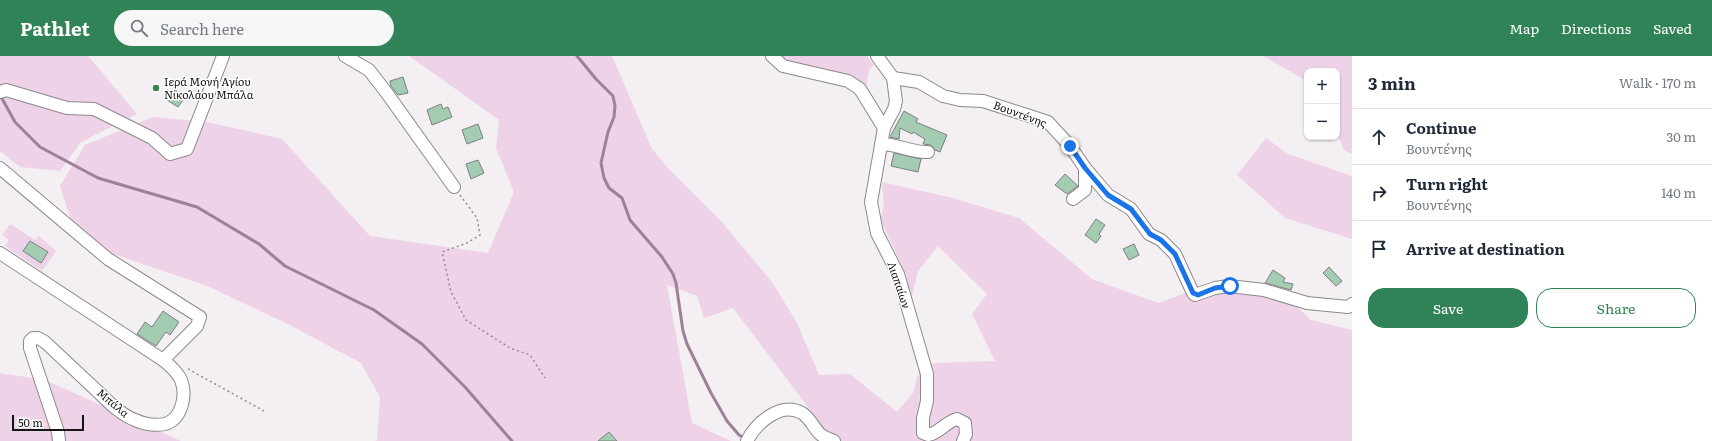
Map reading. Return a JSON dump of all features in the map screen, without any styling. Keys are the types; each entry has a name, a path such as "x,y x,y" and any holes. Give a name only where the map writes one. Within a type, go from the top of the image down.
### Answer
{"street":[{"path":"2,91 67,108 94,109 152,138 170,154 187,149 223,56"},
{"path":"345,56 369,70 454,187"},
{"path":"772,56 783,66 848,81 860,89 884,128"},
{"name":"Λιαπαίων","path":"877,56 893,78 896,101 884,128 871,202 877,233 898,274 927,374 927,401 923,418 923,433 928,436 934,434 942,429 950,420 957,419 965,423 966,434 963,441"},
{"name":"Βουντένης","path":"893,78 920,82 943,96 960,100 983,101 1048,122 1070,146 1085,168 1108,195 1131,209 1150,234 1161,240 1175,254 1195,295 1215,288 1230,286 1264,290 1307,303 1348,307 1352,304"},
{"path":"881,144 893,144 920,152 928,152"},
{"path":"0,168 108,260 200,317 197,326 162,360"},
{"path":"1073,199 1085,190 1085,168"},
{"name":"Μπάλα","path":"0,253 162,360 174,369 181,379 183,401 179,412 166,424 156,425 146,423 123,415 45,342 38,338 33,338 30,341 30,348 58,432 59,441"},
{"path":"748,438 757,425 766,418 784,410 789,410 802,413 820,434 834,441"}],"path":[{"path":"454,187 477,218 480,235 467,243 442,252 451,292 466,320 510,348 530,355 545,378"},
{"path":"185,368 264,411"}],"shaded area":[{"path":"0,56 88,56 137,114 81,142 60,171 20,167 0,151"},
{"path":"409,56 612,56 652,149 668,168 721,221 772,282 797,323 819,375 850,374 897,412 913,393 920,367 935,363 995,361 972,314 987,294 938,246 918,271 911,300 906,274 883,225 881,217 884,204 882,182 953,198 1019,218 1092,279 1158,303 1216,282 1292,302 1311,320 1352,330 1352,441 836,441 824,432 808,407 733,308 704,318 697,296 667,285 692,423 731,441 375,441 377,440 380,397 361,363 288,324 205,285 78,242 60,186 85,145 153,117 207,122 282,139 370,236 488,253 514,192 496,148 499,120"},
{"path":"778,56 867,56 874,65 869,69 866,88 784,62"},
{"path":"1263,56 1352,56 1352,154 1344,150 1340,140 1340,68 1304,68 1304,79"},
{"path":"1266,138 1288,154 1352,176 1352,239 1285,218 1237,175"},
{"path":"10,224 35,240 39,236 56,251 42,271 5,246 9,240 2,235"},
{"path":"0,373 45,380 181,441 0,441"}],"building":[{"path":"403,77 408,93 398,95 391,86 390,81"},
{"path":"175,90 185,97 178,107 167,100"},
{"path":"441,104 443,109 448,107 452,117 432,125 427,110"},
{"path":"904,111 918,119 916,122 947,135 940,152 935,150 931,145 923,144 925,139 913,132 912,134 900,128 899,139 890,137"},
{"path":"478,124 483,138 467,144 462,130"},
{"path":"894,153 921,159 918,172 891,166"},
{"path":"478,160 484,173 471,179 466,164"},
{"path":"1065,174 1078,186 1067,194 1055,185"},
{"path":"1096,219 1105,225 1099,234 1101,236 1096,243 1085,235"},
{"path":"30,241 48,252 41,263 23,251"},
{"path":"1134,244 1139,255 1129,260 1123,249"},
{"path":"1329,267 1342,281 1336,286 1323,273"},
{"path":"1273,270 1285,278 1283,282 1293,284 1291,290 1265,283"},
{"path":"163,311 179,322 170,335 166,332 156,346 137,334 145,322 152,327"},
{"path":"609,432 617,441 598,441"}],"waterway":[{"path":"577,56 596,79 613,96 615,106 614,117 608,132 601,163 604,178 609,188 622,198 630,220 662,257 673,274 676,283 683,331 687,344 711,393 727,421 739,435 746,439"},
{"path":"0,95 15,122 40,147 98,178 197,207 259,244 285,266 374,310 422,344 465,387 512,441"}],"place":[{"name":"Ιερά Μονή Αγίου Νικολάου Μπάλα","path":"156,88"}],"route":[{"path":"1070,146 1085,168 1108,195 1131,209 1150,234 1161,240 1175,254 1195,295 1215,288 1230,286"}]}
